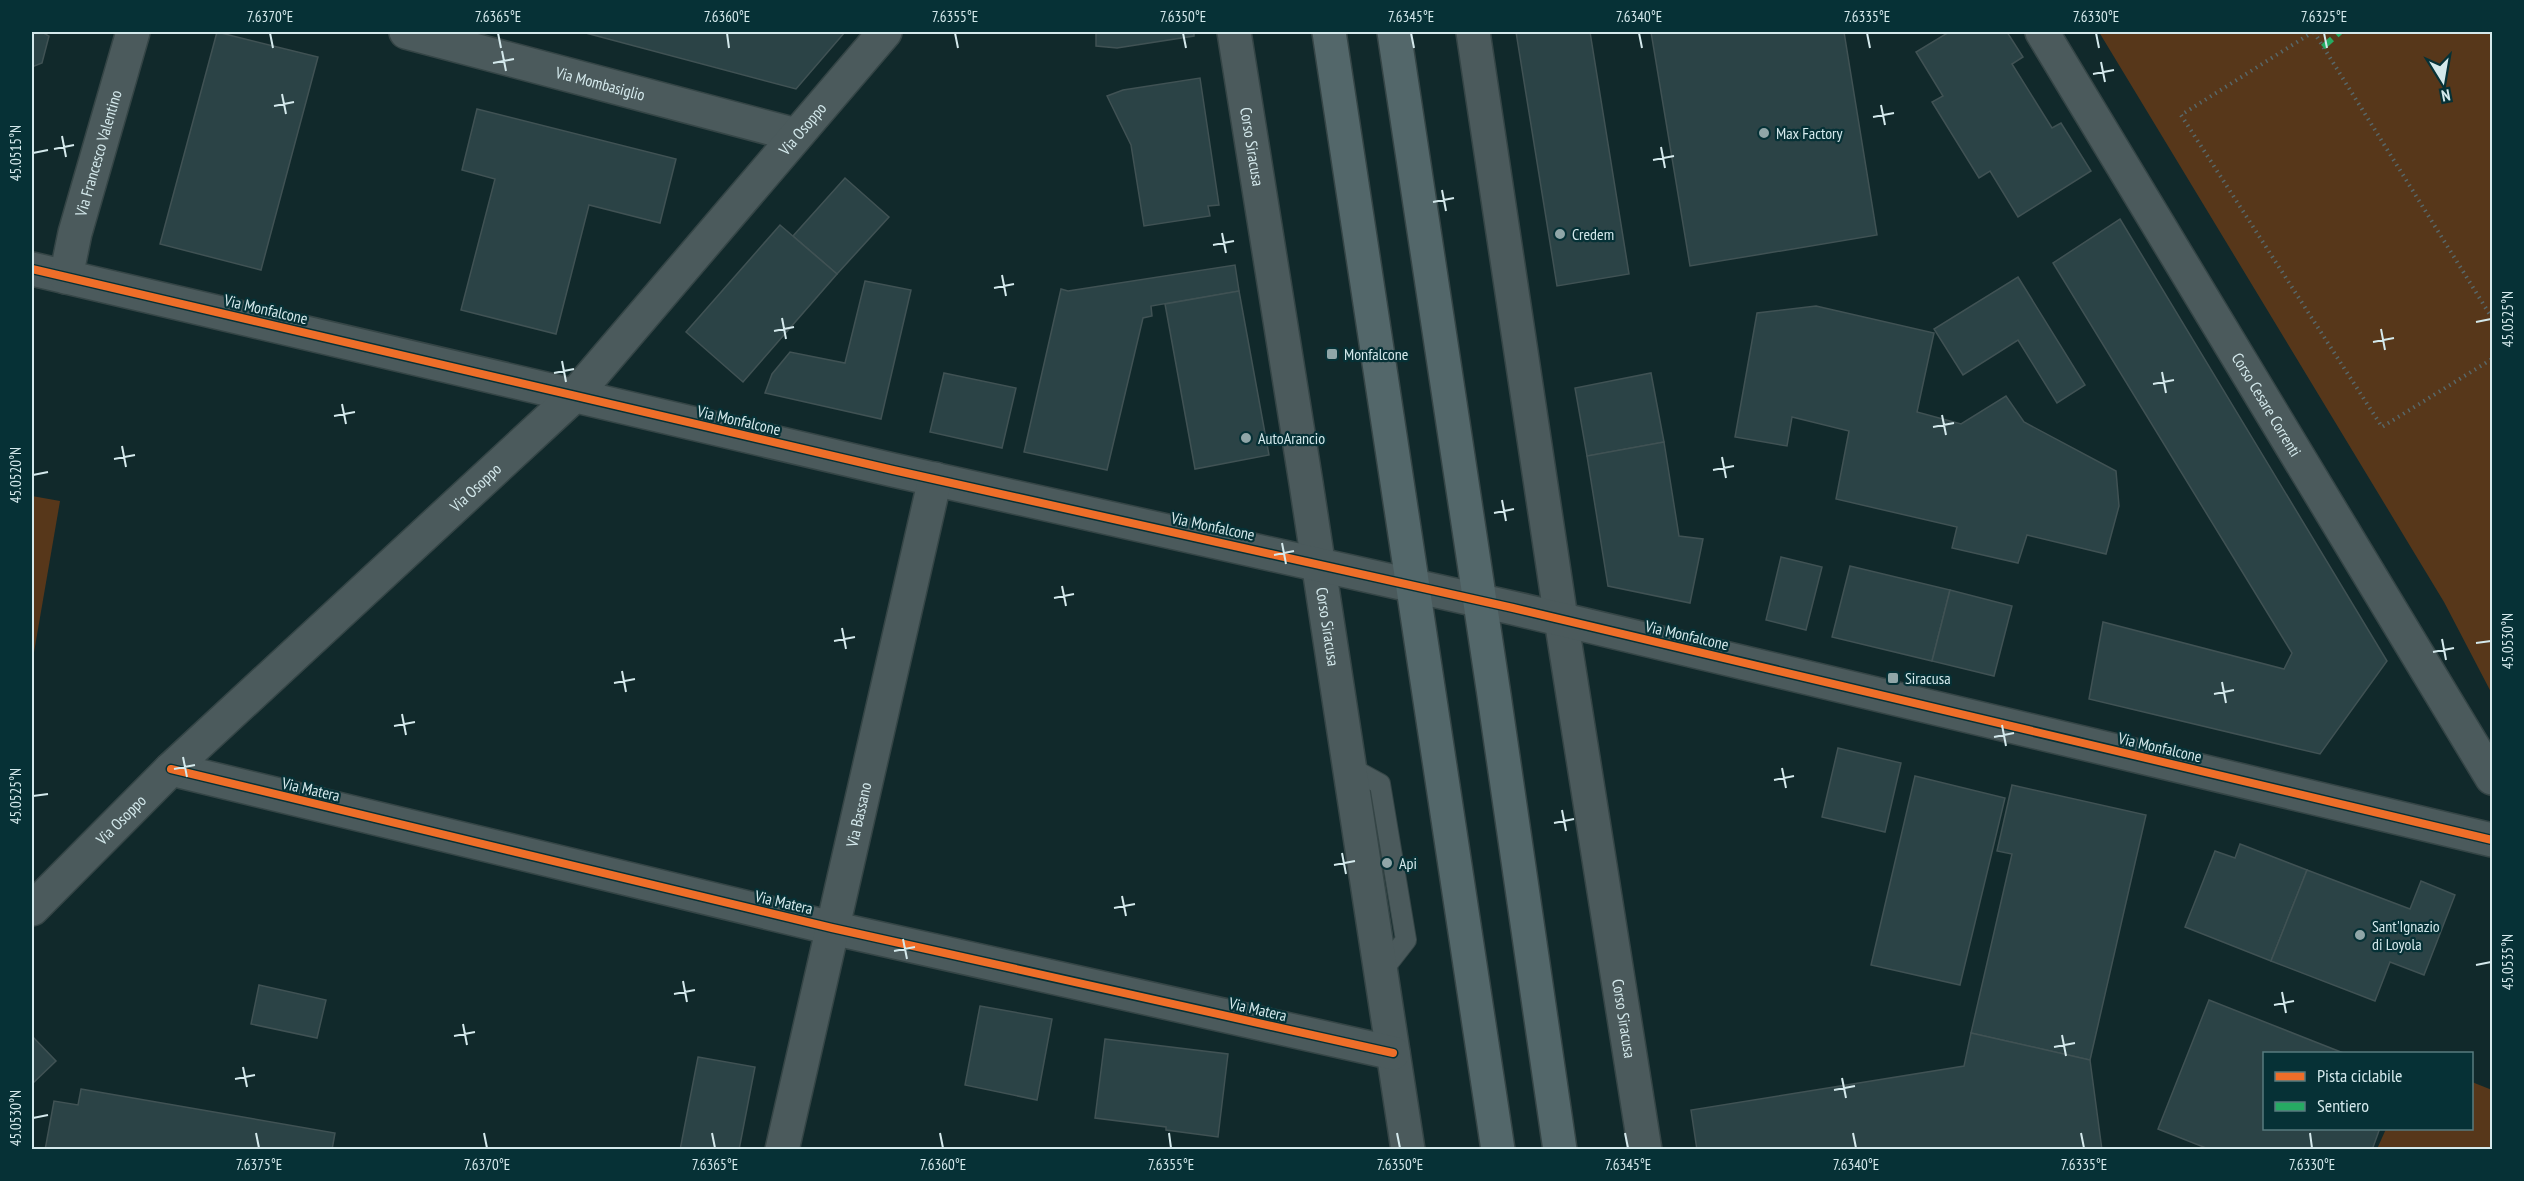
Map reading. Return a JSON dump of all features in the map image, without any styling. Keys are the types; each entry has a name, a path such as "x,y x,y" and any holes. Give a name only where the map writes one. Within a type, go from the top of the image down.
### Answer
{"main road":[{"path":"1329,32 1498,1149"},
{"path":"1394,32 1560,1149"}],"street":[{"name":"Via Francesco Valentino","path":"66,278 75,233 133,32"},
{"name":"Via Mombasiglio","path":"406,32 796,135"},
{"name":"Via Osoppo","path":"32,909 171,769 575,395 885,32"},
{"name":"Corso Siracusa","path":"1234,32 1408,1149"},
{"name":"Corso Siracusa","path":"1473,32 1561,619 1645,1149"},
{"name":"Corso Cesare Correnti","path":"2042,32 2493,778"},
{"name":"Via Monfalcone","path":"32,269 935,479 1480,600 2493,840"},
{"name":"Via Bassano","path":"782,1149 935,479"},
{"name":"Via Matera","path":"171,769 832,928 1393,1053"}],"path":[{"path":"2493,318 2314,32 2181,115 2382,427 2493,359"}],"shaded area":[{"path":"2099,32 2492,32 2492,694 2444,602"},
{"path":"32,496 60,501 32,664"},
{"path":"2473,1082 2492,1090 2492,1149 2377,1149 2386,1130 2473,1130"}],"building":[{"path":"32,32 42,32 49,36 42,63 32,67"},
{"path":"217,32 318,57 261,270 160,244"},
{"path":"582,32 845,32 796,89"},
{"path":"1096,32 1194,32 1194,36 1117,48 1096,46"},
{"path":"1516,32 1590,32 1629,274 1557,286"},
{"name":"Max Factory","path":"1651,32 1844,32 1877,235 1690,266"},
{"path":"1949,32 2007,32 2023,57 2012,64 2052,128 2061,123 2091,171 2018,217 1990,171 1979,178 1932,102 1943,96 1916,52"},
{"path":"1200,78 1219,205 1208,206 1210,216 1144,226 1131,145 1107,96 1123,90"},
{"path":"477,109 676,159 660,223 589,205 556,334 461,310 495,179 462,170"},
{"path":"845,178 889,217 837,274 793,236"},
{"path":"2120,219 2387,661 2320,754 2089,699 2103,622 2284,669 2292,653 2053,263"},
{"path":"780,225 837,274 743,382 686,332"},
{"path":"1235,265 1239,291 1151,306 1152,316 1143,318 1107,470 1024,452 1061,289 1068,291"},
{"path":"2018,277 2085,385 2057,403 2018,340 1963,375 1934,329"},
{"path":"865,281 911,290 881,419 765,393 772,374 790,352 845,363"},
{"path":"1239,291 1269,455 1195,469 1165,304"},
{"path":"1816,306 1934,333 1917,412 1961,424 2006,396 2024,422 2116,471 2119,506 2106,554 2027,535 2018,563 1952,548 1957,527 1836,499 1849,431 1792,417 1787,446 1735,437 1757,313"},
{"path":"944,373 1016,388 1002,448 930,432"},
{"path":"1651,373 1664,442 1587,456 1575,388"},
{"path":"1664,442 1679,536 1703,539 1690,603 1608,586 1587,456"},
{"path":"1781,557 1822,567 1806,630 1766,620"},
{"path":"1850,566 1950,590 1932,661 1832,637"},
{"path":"1950,590 2012,606 1994,676 1932,661"},
{"path":"1838,748 1901,763 1885,832 1822,817"},
{"path":"1915,776 2005,798 1960,985 1871,965"},
{"path":"2012,785 2146,815 2090,1060 1971,1033 2012,854 1997,851"},
{"path":"2240,844 2307,870 2271,961 2185,927 2215,851 2235,858"},
{"name":"Sant'Ignazio di Loyola","path":"2307,870 2410,909 2421,881 2455,895 2424,975 2390,962 2375,1001 2271,961"},
{"path":"259,985 326,1000 317,1038 251,1024"},
{"path":"2209,1000 2341,1052 2263,1052 2263,1130 2379,1130 2372,1150 2211,1150 2158,1129"},
{"path":"980,1006 1052,1019 1037,1100 965,1085"},
{"path":"1971,1033 2090,1060 2102,1150 1697,1150 1691,1110 1964,1066"},
{"path":"32,1036 56,1061 32,1084"},
{"path":"1105,1039 1228,1054 1218,1137 1166,1130 1166,1127 1095,1118"},
{"path":"698,1057 755,1067 739,1150 680,1150"},
{"path":"81,1089 335,1133 332,1150 45,1150 54,1101 78,1105"}],"marked path":[{"path":"2323,47 2340,32"}],"cycle path":[{"path":"32,269 893,470 1513,608 2492,840"},
{"path":"171,769 832,928 1393,1053"}],"place":[{"name":"Max Factory","path":"1764,133"},
{"name":"Credem","path":"1560,234"},
{"name":"Monfalcone","path":"1332,354"},
{"name":"AutoArancio","path":"1246,438"},
{"name":"Siracusa","path":"1893,678"},
{"name":"Api","path":"1387,863"},
{"name":"Sant'Ignazio di Loyola","path":"2360,935"}]}
